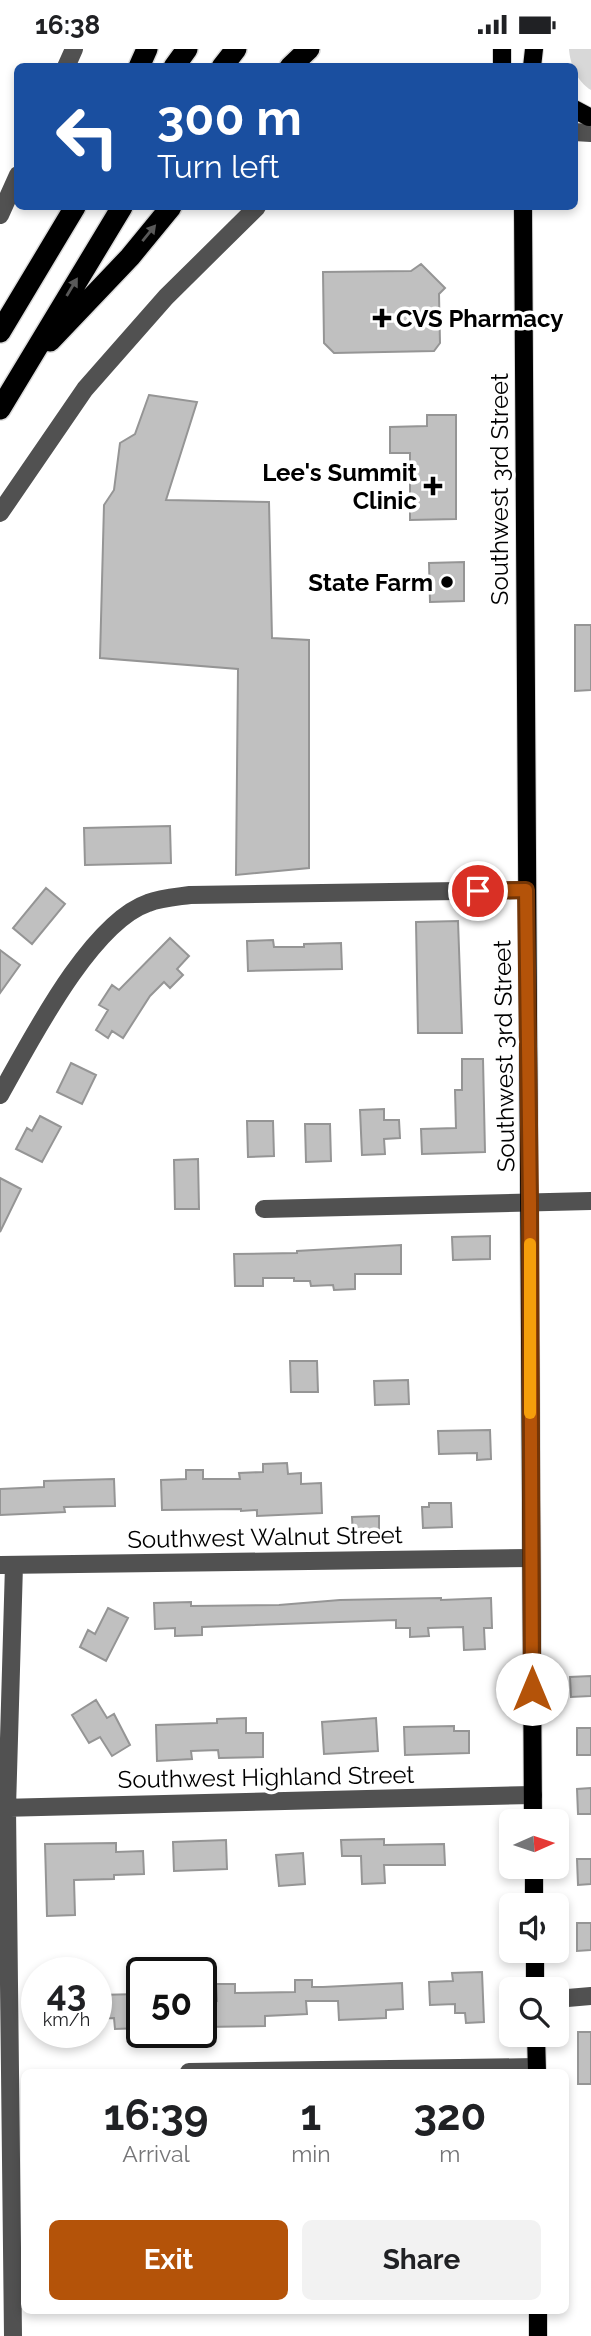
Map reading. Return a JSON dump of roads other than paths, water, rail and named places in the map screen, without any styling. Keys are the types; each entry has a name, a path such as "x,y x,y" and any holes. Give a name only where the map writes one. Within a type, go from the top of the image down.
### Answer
{"highway":[{"path":"225,63 236,49"},
{"path":"294,63 309,49"},
{"path":"0,332 73,210"},
{"path":"0,409 120,210"},
{"path":"20,373 130,257 169,210"}],"main road":[{"name":"Southwest 3rd Street","path":"523,210 533,1809"},
{"path":"536,2047 537,2069"},
{"path":"538,2314 538,2336"}],"street":[{"path":"0,215 14,184"},
{"path":"0,513 85,389 166,297 254,210"},
{"path":"0,1095 82,958 113,925 146,903 190,895 526,890"},
{"path":"264,1209 591,1201"},
{"name":"Southwest Walnut Street","path":"7,1565 531,1558"},
{"path":"7,1565 4,1808 11,2075 13,2336"},
{"name":"Southwest Highland Street","path":"4,1808 533,1795"},
{"path":"569,1998 591,1996"}],"place":[{"name":"CVS Pharmacy","path":"382,318"},
{"name":"Lee's Summit Clinic","path":"433,486"},
{"name":"State Farm","path":"447,582"}]}
